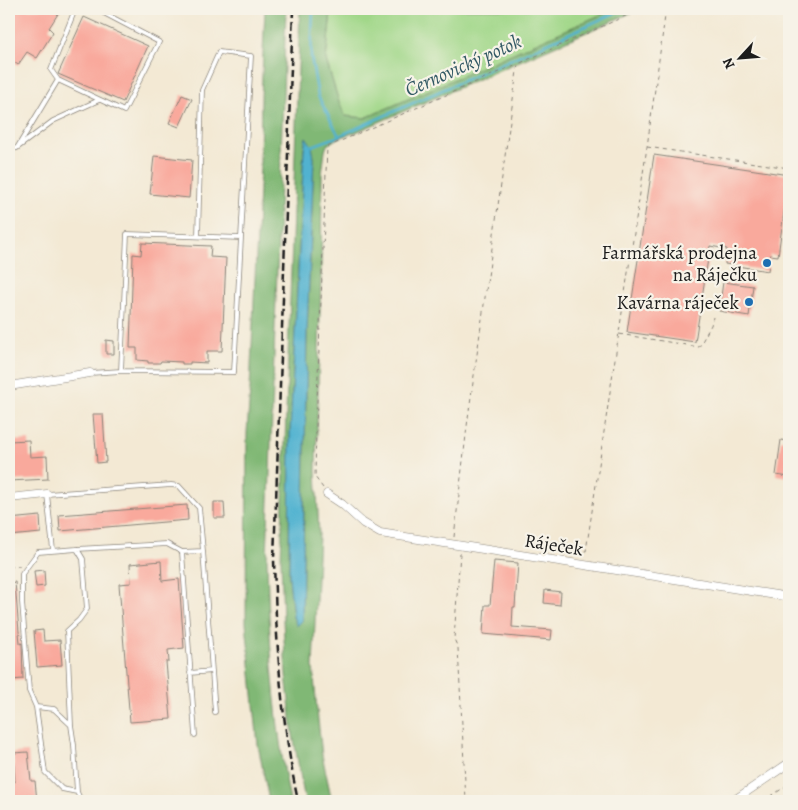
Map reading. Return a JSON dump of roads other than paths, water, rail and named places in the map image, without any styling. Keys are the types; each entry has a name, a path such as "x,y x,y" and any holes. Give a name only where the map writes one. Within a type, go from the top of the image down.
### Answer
{"street":[{"path":"9,386 90,372"},
{"path":"9,498 47,494"},
{"name":"Ráječek","path":"327,494 342,504 363,524 380,533 789,597"},
{"path":"733,801 789,763"}],"lane":[{"path":"100,11 159,42 124,112 58,80 51,70 74,12 100,11"},
{"path":"90,372 234,372 251,56 219,52 202,90 198,236"},
{"path":"17,148 58,80"},
{"path":"9,150 17,148 53,121 99,100"},
{"path":"121,371 127,234 241,238"},
{"path":"53,550 47,494 179,486 199,508 204,550 215,712"},
{"path":"77,792 62,789 45,772 36,707 29,691 22,602 22,574 38,552 53,550 167,544 182,552 204,550"},
{"path":"77,549 83,559 87,609 67,631 71,725 77,792 81,801"},
{"path":"182,552 195,735"},
{"path":"190,673 212,672"},
{"path":"36,707 54,709 71,725"}],"water":[{"path":"306,137 312,146 314,158 307,332 302,621 297,626 293,617 289,577 290,433"}],"waterway":[{"path":"313,9 311,57 318,96 339,136"},
{"name":"Černovický potok","path":"312,146 339,136 624,9"}],"railway":[{"path":"293,9 274,559 280,681 287,741 298,801"}],"place":[{"name":"Farmářská prodejna na Ráječku","path":"767,263"},
{"name":"Kavárna ráječek","path":"749,302"}]}
